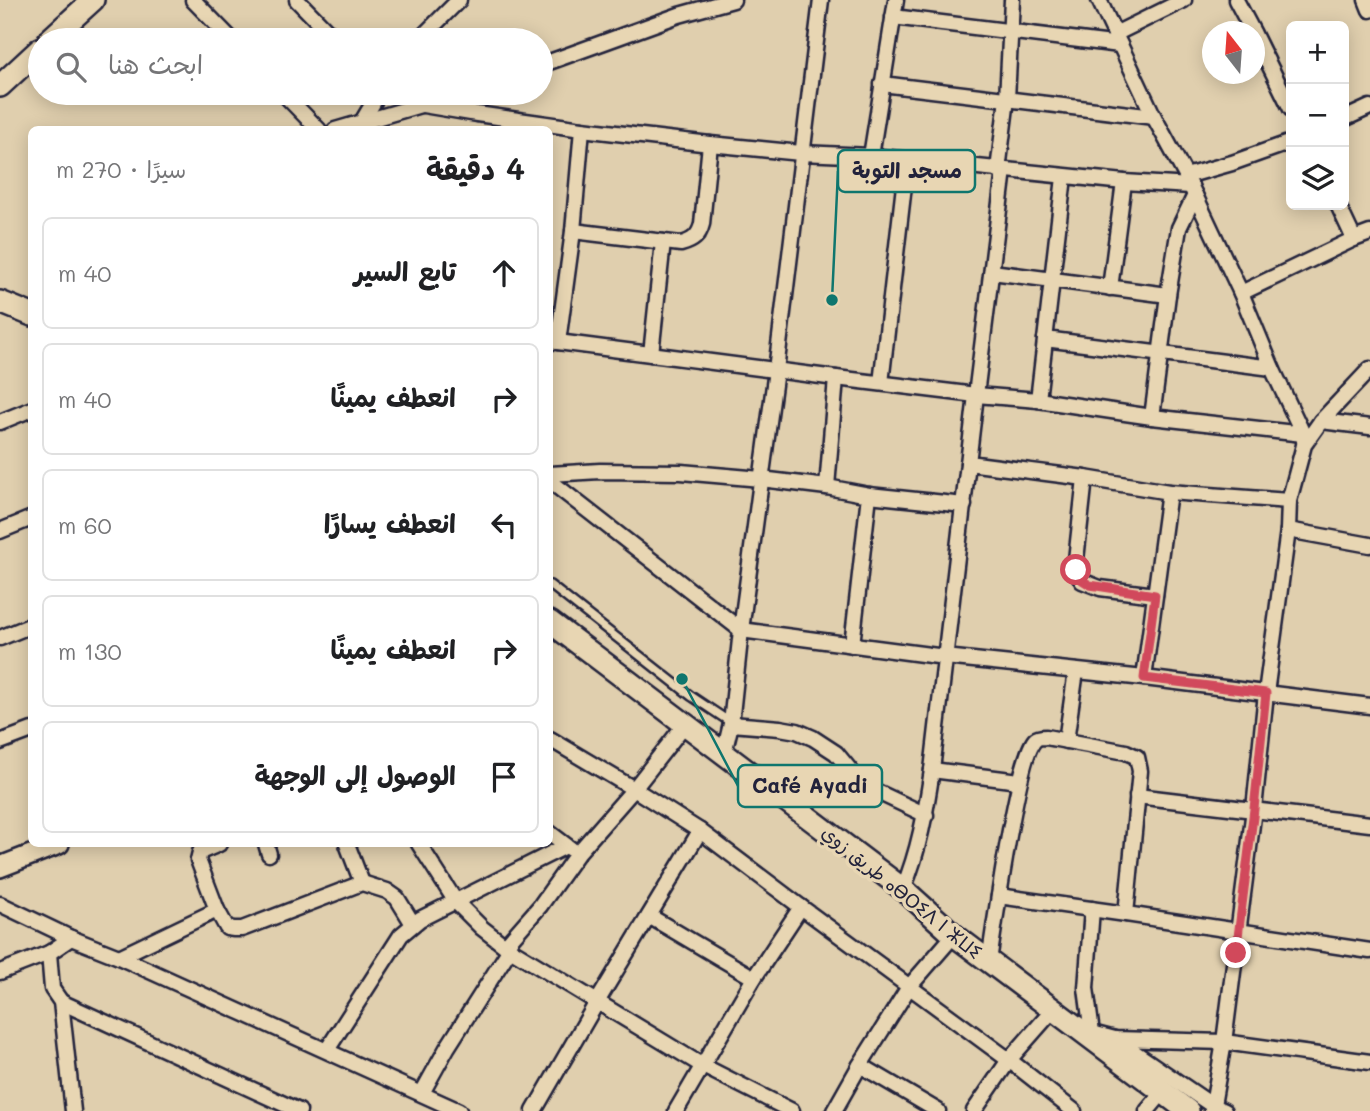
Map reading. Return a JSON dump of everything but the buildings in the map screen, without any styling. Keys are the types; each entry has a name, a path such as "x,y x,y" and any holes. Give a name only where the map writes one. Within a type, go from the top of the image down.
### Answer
{"main road":[{"path":"62,28 93,0"},
{"path":"0,86 28,60"},
{"path":"0,302 28,313"},
{"name":"طريق زوي ⴰⴱⵔⵉⴷ ⵏ ⵣⵡⵉ","path":"553,624 903,889 954,935 1053,1010 1088,1032 1188,1111"},
{"path":"0,867 51,847"}],"street":[{"path":"192,0 220,28"},
{"path":"297,0 324,28"},
{"path":"431,28 459,0"},
{"path":"679,15 681,0"},
{"path":"553,61 679,15 733,0"},
{"path":"724,753 731,723 821,0"},
{"path":"871,156 896,0"},
{"path":"903,889 912,868 926,815 932,770 992,272 1007,99 1012,0"},
{"path":"1099,0 1241,293 1303,440"},
{"path":"893,17 1011,32 1117,39 1184,0"},
{"path":"1237,0 1248,21"},
{"path":"1366,0 1370,10"},
{"path":"1265,56 1286,99"},
{"path":"882,84 1154,117"},
{"path":"295,105 315,126"},
{"path":"360,125 372,105"},
{"path":"360,125 423,105 582,129 710,144 1191,186 1232,163 1286,144"},
{"path":"1349,117 1370,107"},
{"path":"476,126 477,114"},
{"path":"582,129 573,231 554,342 976,395 1038,400 1303,440"},
{"path":"573,231 681,244 689,242 700,233 710,144"},
{"path":"881,383 907,160"},
{"path":"1038,400 1064,177"},
{"path":"1110,288 1124,182"},
{"path":"1153,417 1179,228 1191,186"},
{"path":"1340,210 1354,239"},
{"path":"1241,293 1370,233"},
{"path":"651,354 663,242"},
{"path":"992,272 1168,295"},
{"path":"1045,339 1272,368"},
{"path":"1115,1039 1216,1109 1289,501 1303,440 1370,369"},
{"path":"827,487 836,378"},
{"path":"0,422 28,412"},
{"path":"1321,421 1370,427"},
{"path":"968,463 1169,492 1289,501"},
{"path":"553,474 681,471 964,505"},
{"path":"1085,478 1076,570 1082,580 1100,587 1155,595"},
{"path":"553,483 741,630 945,657 1370,706"},
{"path":"1144,678 1169,492"},
{"path":"852,645 869,495"},
{"path":"0,531 28,520"},
{"path":"1287,530 1370,545"},
{"path":"0,638 28,627"},
{"path":"1066,741 1076,671"},
{"path":"731,723 797,731 836,753 869,788 926,815"},
{"path":"422,1093 507,947 540,906 571,850 634,789 685,724"},
{"path":"0,742 28,732"},
{"path":"989,961 1019,782 1036,739 1046,737 1126,752 1137,757 1140,771 1126,914"},
{"path":"553,741 700,831 1074,1111"},
{"path":"932,770 1019,782"},
{"path":"1137,796 1370,824"},
{"path":"534,1111 700,831"},
{"path":"553,835 571,850"},
{"path":"212,847 200,852 198,860 217,910 227,928 242,929 362,883 387,891 397,898 413,924"},
{"path":"348,847 362,883"},
{"path":"421,847 456,902 482,928 507,947 703,1066 792,1111"},
{"path":"327,1050 401,935 413,924 571,850"},
{"path":"999,896 1370,951"},
{"path":"0,904 459,1111"},
{"path":"676,1111 754,978 800,908"},
{"path":"1092,909 1086,988 1088,1032 1115,1039 1224,1042 1370,1062"},
{"path":"120,957 217,910"},
{"path":"649,916 754,978"},
{"path":"834,1111 909,987 954,935"},
{"path":"0,972 49,953 71,938"},
{"path":"49,953 52,989 61,1002 73,1111"},
{"path":"61,1002 270,1104 299,1111"},
{"path":"974,1111 1009,1060 1053,1010"},
{"path":"860,1065 937,1111"},
{"path":"1147,1111 1162,1093"}],"lane":[{"path":"553,587 691,696 731,723"}],"place":[{"name":"مسجد التوبة","path":"832,300"},
{"name":"Café Ayadi","path":"682,679"}],"route":[{"path":"1076,570 1082,580 1090,585 1155,595 1144,678 1266,693 1236,953"}]}
